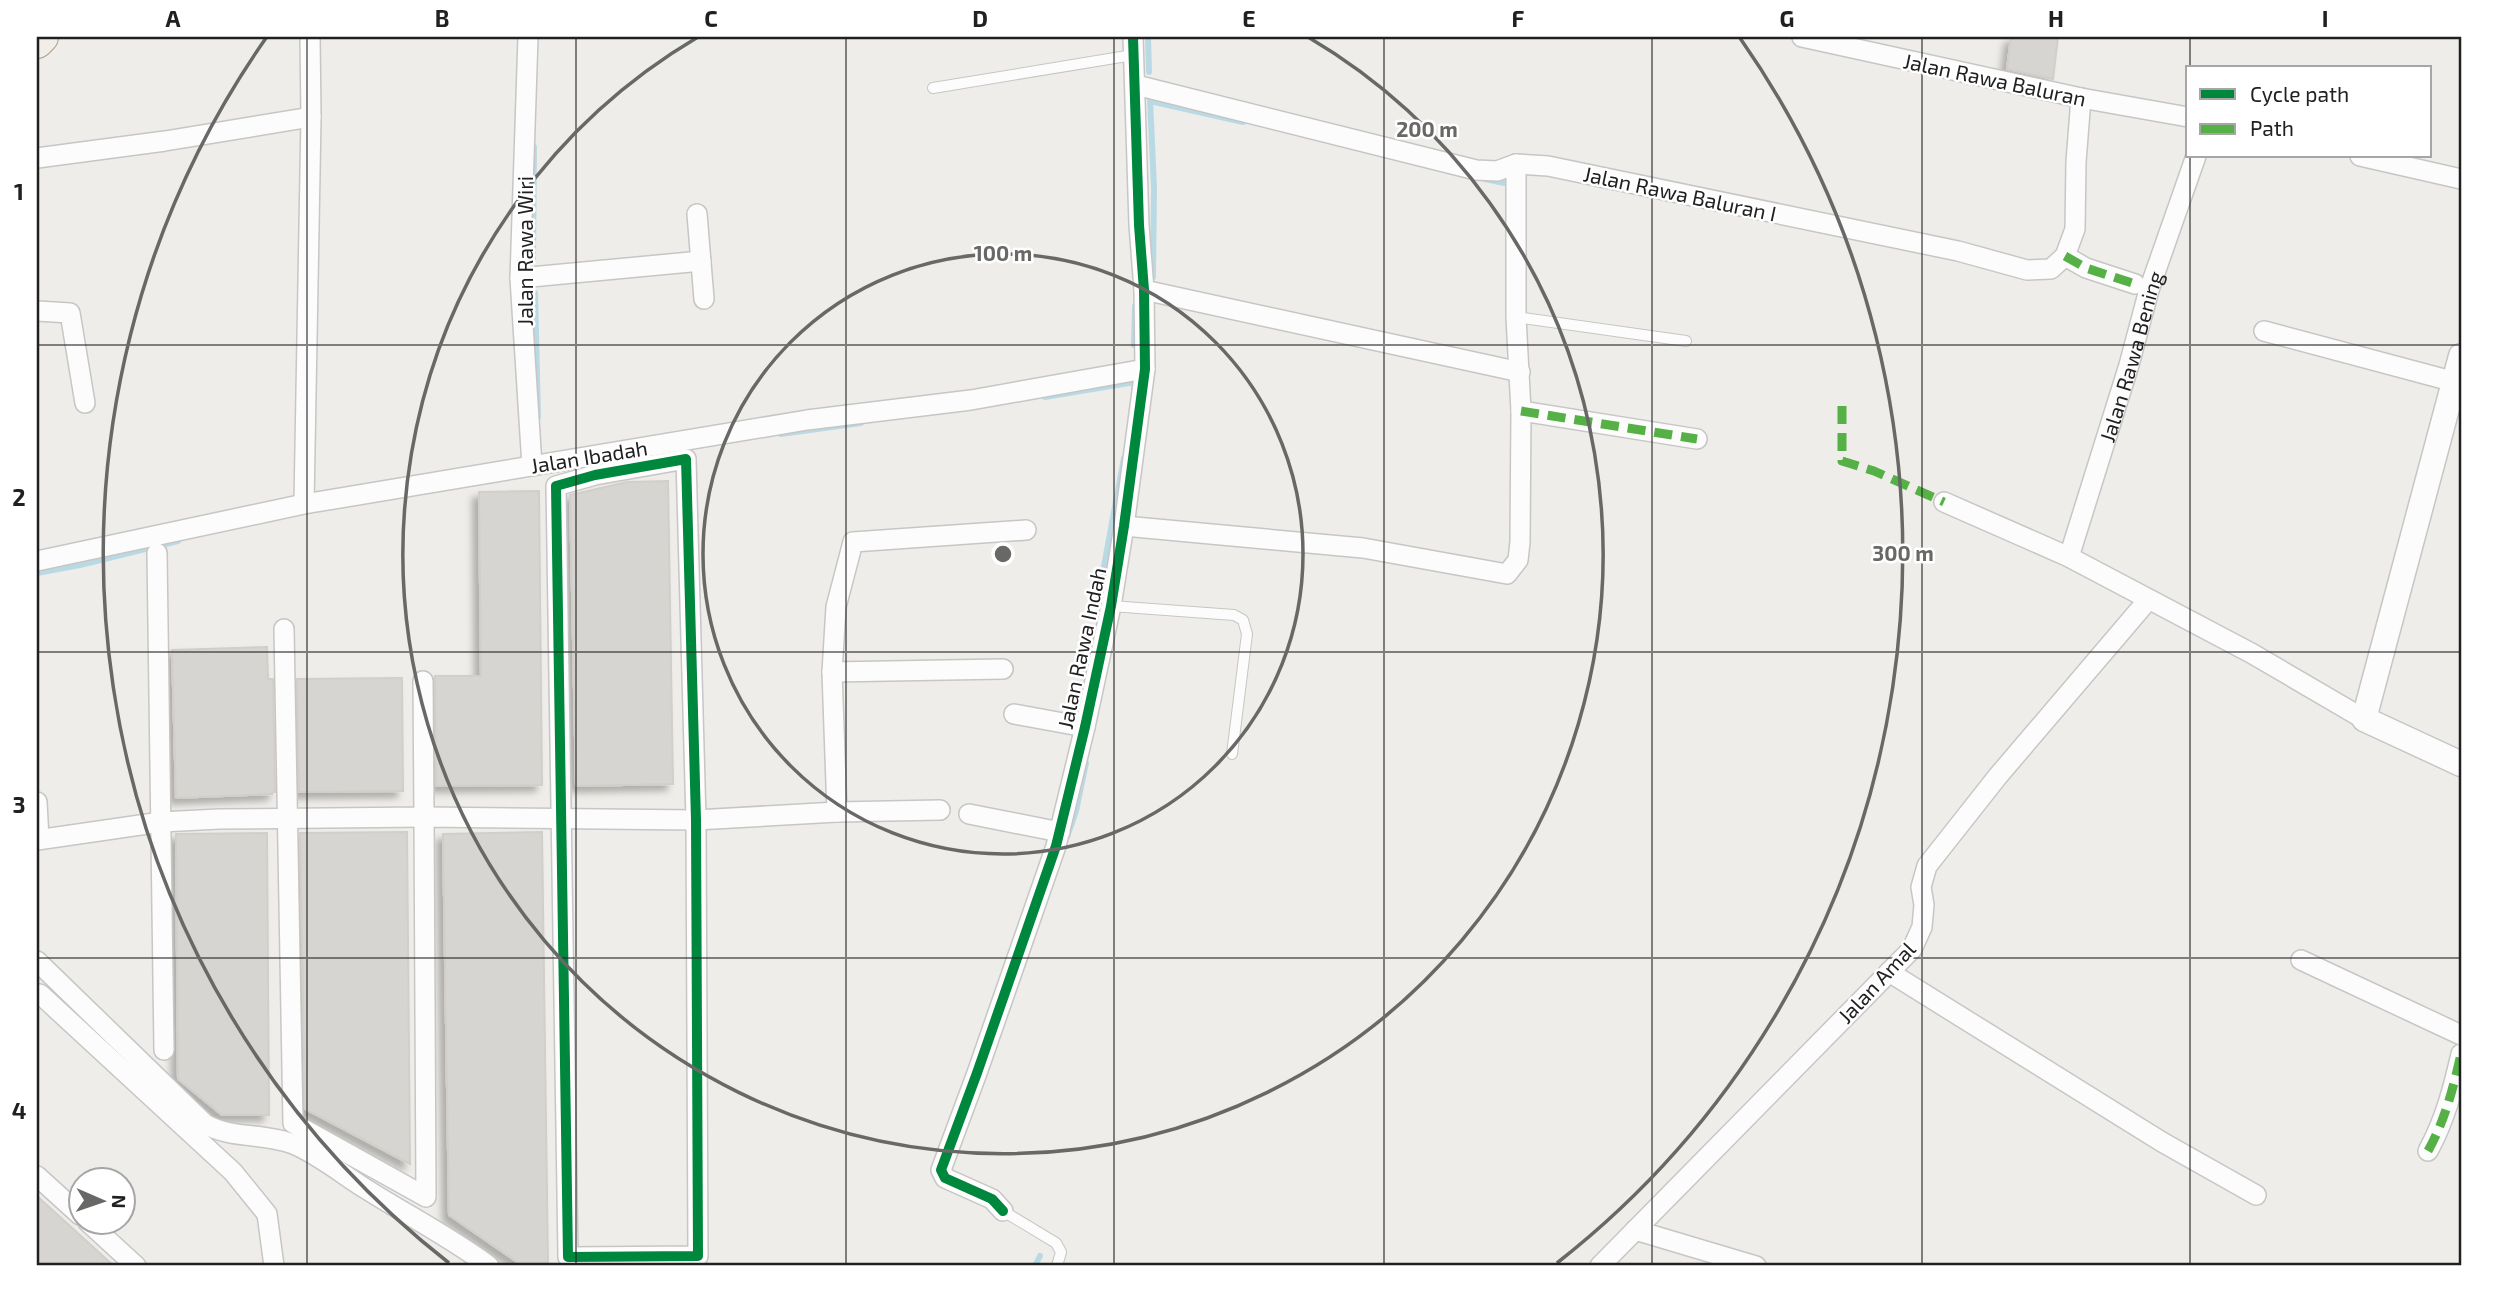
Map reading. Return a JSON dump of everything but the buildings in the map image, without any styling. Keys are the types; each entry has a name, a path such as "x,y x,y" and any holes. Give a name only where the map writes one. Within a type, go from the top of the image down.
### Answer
{"main road":[{"path":"37,42 42,37"}],"street":[{"path":"304,504 310,37"},
{"name":"Jalan Rawa Wiri","path":"528,37 520,278 532,466"},
{"name":"Jalan Rawa Baluran","path":"1802,37 2081,98 2186,117"},
{"name":"Jalan Rawa Indah","path":"1003,1210 992,1199 945,1178 941,1170 1060,832 1111,606 1125,526 1145,369 1133,46"},
{"name":"Jalan Rawa Baluran I","path":"1136,86 1476,170 1497,171 1516,164 1548,166 1932,246 2027,270 2051,269 2065,256"},
{"path":"2081,98 2075,229 2065,256 2086,268 2135,284"},
{"path":"37,158 311,117"},
{"name":"Jalan Rawa Bening","path":"2069,557 2129,365 2149,290 2195,158"},
{"path":"2369,158 2461,179"},
{"path":"1125,526 1363,548 1507,574 1518,559 1520,542 1521,411 1516,317 1516,164"},
{"path":"697,214 704,299"},
{"path":"520,278 701,261"},
{"path":"1144,290 1520,372"},
{"path":"37,311 70,313 85,402"},
{"path":"2264,331 2455,382"},
{"path":"2364,719 2461,356"},
{"name":"Jalan Ibadah","path":"37,561 304,504 807,420 971,400 1145,369"},
{"path":"1521,411 1697,439"},
{"path":"686,459 696,820 698,1256 568,1256 560,818 556,486 595,475 686,459"},
{"path":"1944,502 2069,557 2250,653 2364,719 2461,764"},
{"path":"837,812 832,672 836,607 853,542 1026,530"},
{"path":"157,553 164,1051"},
{"name":"Jalan Amal","path":"1600,1266 1912,949 1922,927 1924,905 1921,887 1927,866 1998,776 2148,600"},
{"path":"284,629 293,1123 426,1197 423,681"},
{"path":"832,672 1003,669"},
{"path":"1014,714 1085,727"},
{"path":"37,803 38,839 161,822 424,817 696,820 837,812 940,810"},
{"path":"969,814 1060,832"},
{"path":"2301,960 2461,1033"},
{"path":"37,961 205,1124 224,1132 260,1135 295,1145 469,1259 489,1266"},
{"path":"1889,972 2162,1142 2256,1195"},
{"path":"37,997 40,994 233,1172 267,1214 274,1266"},
{"path":"2428,1151 2450,1105 2461,1054"},
{"path":"37,1176 66,1202"},
{"path":"1635,1230 1756,1266"},
{"path":"103,1236 136,1266"}],"lane":[{"path":"933,88 1133,46"},
{"path":"1516,317 1686,341"},
{"path":"1111,606 1234,615 1243,621 1247,634 1232,754"},
{"path":"1003,1210 1056,1243 1061,1252 1057,1266"}],"waterway":[{"path":"1148,37 1149,72"},
{"path":"1150,99 1154,188 1153,277"},
{"path":"1150,101 1243,122"},
{"path":"533,260 534,147"},
{"path":"1485,179 1504,183"},
{"path":"535,293 538,417"},
{"path":"1134,345 1135,306"},
{"path":"1045,397 1135,382 1134,389"},
{"path":"781,434 861,423"},
{"path":"1097,604 1124,458"},
{"path":"37,573 178,541"},
{"path":"1067,837 1076,811 1086,763"},
{"path":"1035,1266 1040,1256"}],"marked path":[{"path":"2065,256 2086,268 2135,284"},
{"path":"1842,406 1842,461 1874,471 1944,502"},
{"path":"1521,411 1697,439"},
{"path":"2428,1151 2448,1104 2461,1054"}],"cycle path":[{"path":"1003,1211 992,1199 945,1178 941,1170 1056,846 1111,606 1145,369 1133,37"},
{"path":"686,459 696,820 698,1256 568,1257 556,486 595,475 686,459"}]}
